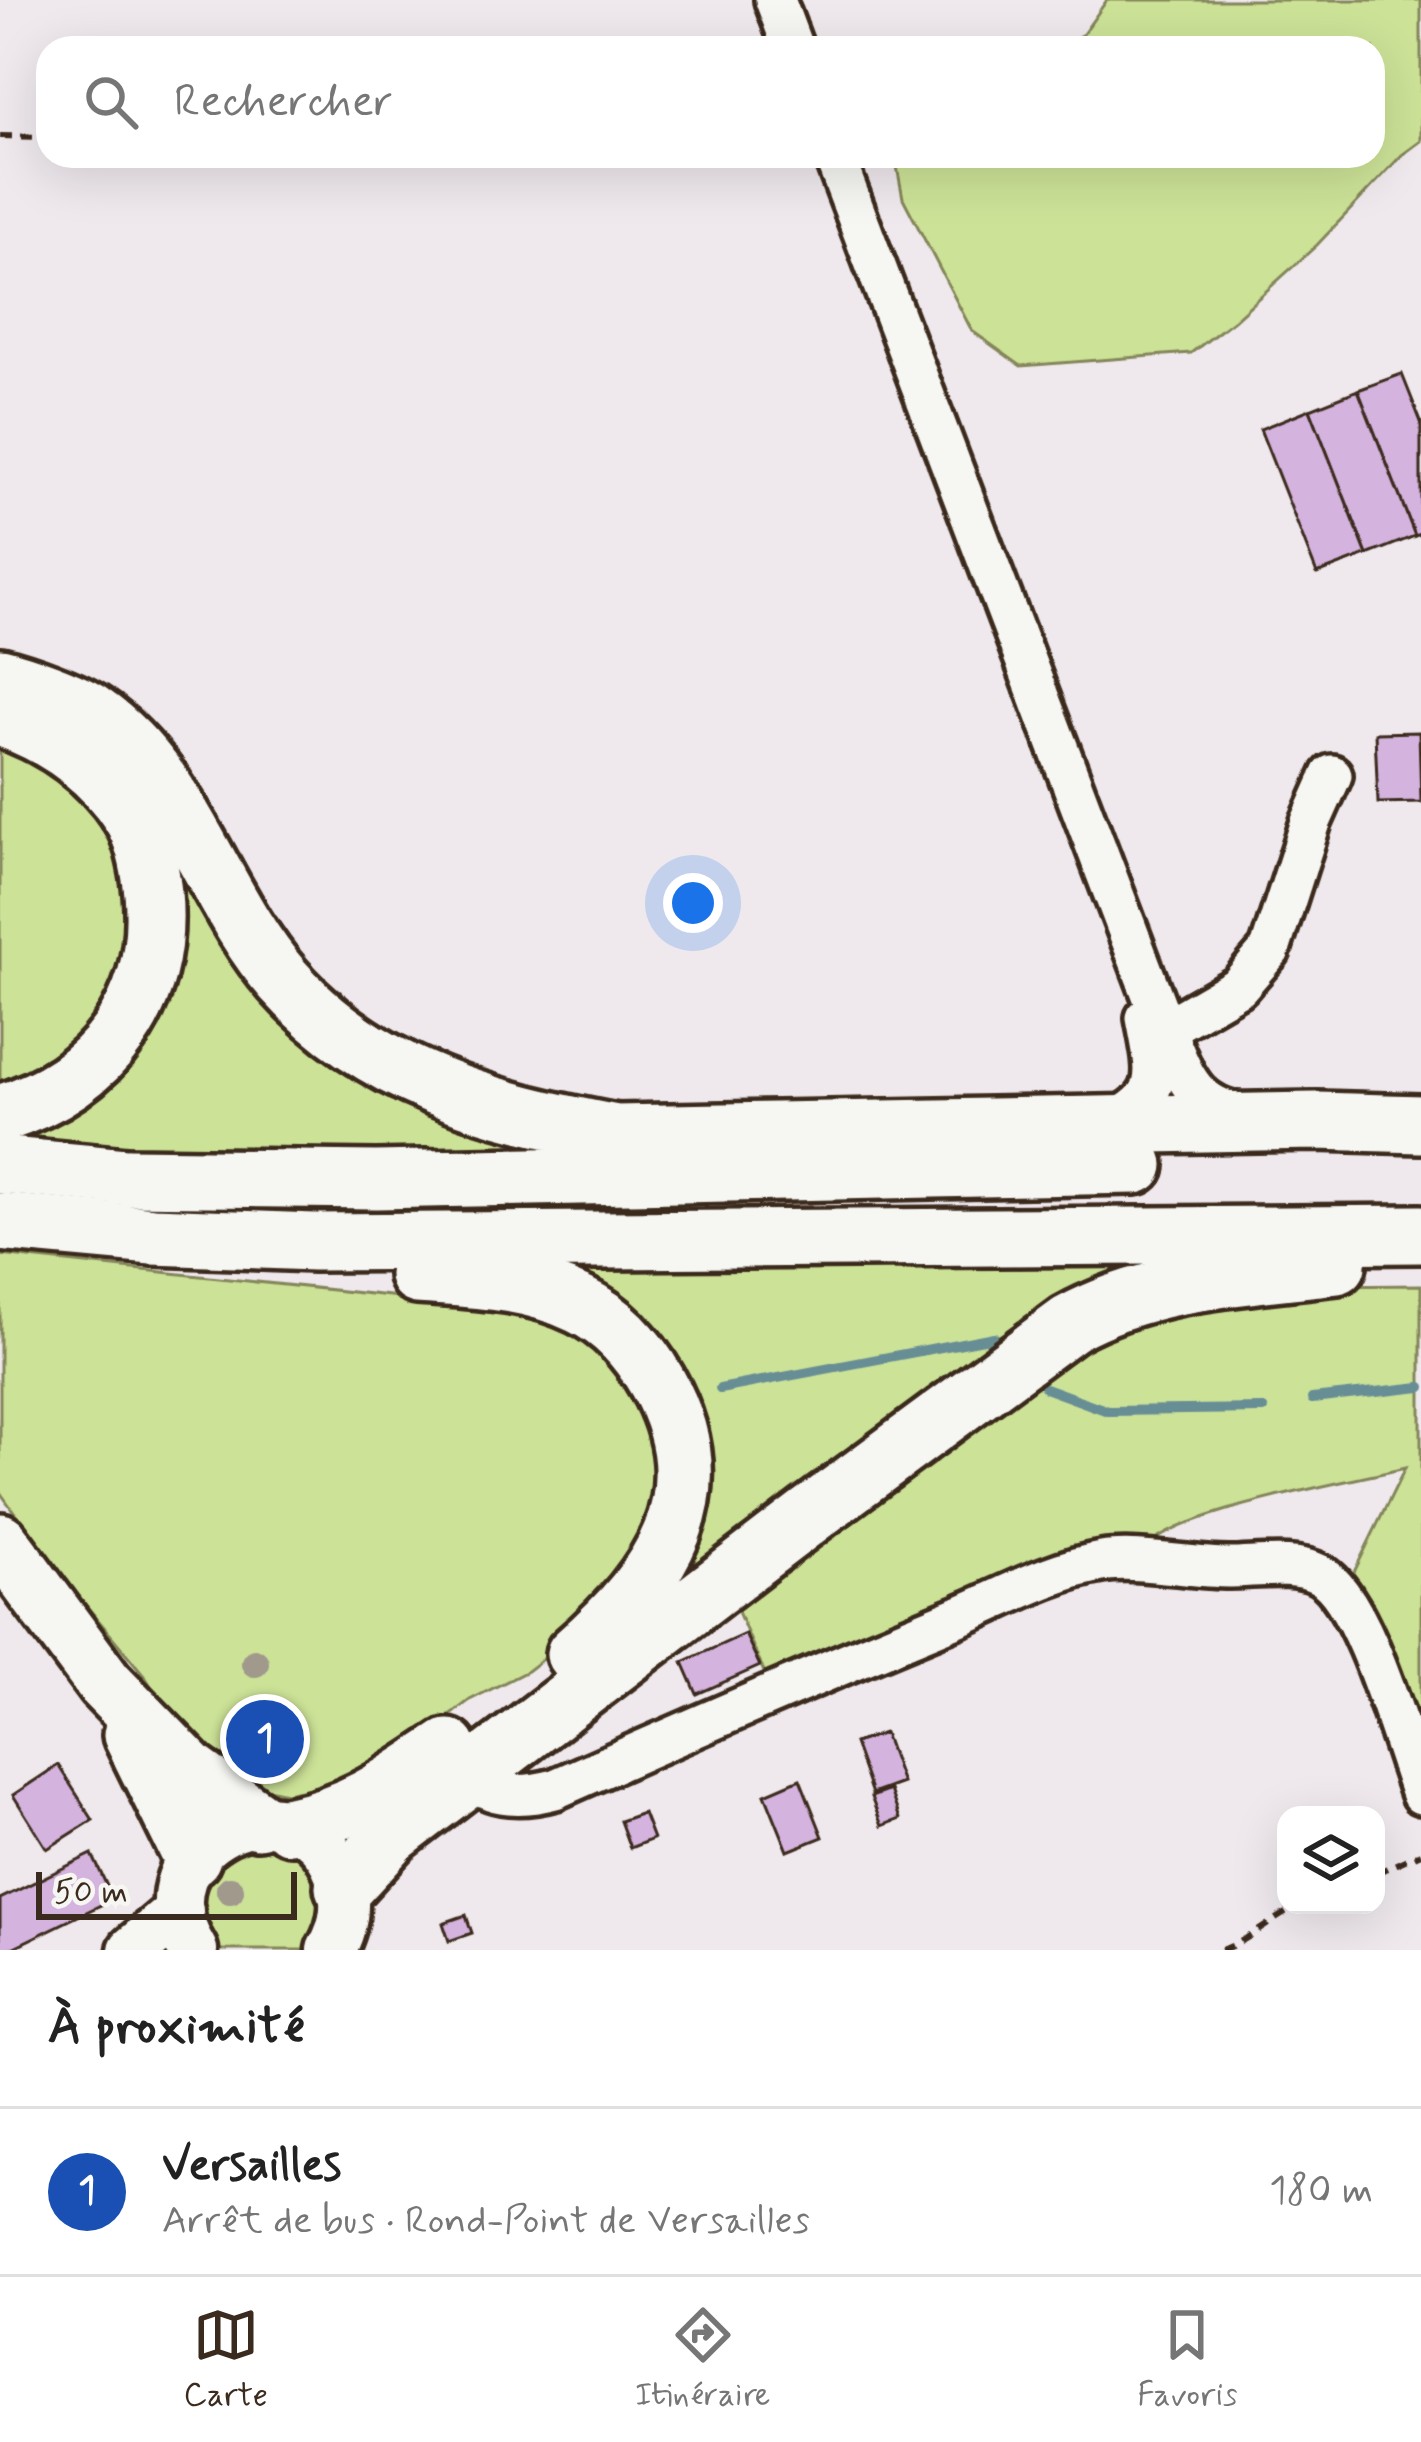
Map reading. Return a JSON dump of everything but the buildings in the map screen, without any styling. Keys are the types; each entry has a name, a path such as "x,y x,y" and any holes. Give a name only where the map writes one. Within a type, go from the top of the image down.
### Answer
{"highway":[{"path":"0,677 92,712 143,761 176,808 240,922 284,980 337,1030 392,1066 439,1089 539,1119 616,1134 1317,1121 1421,1124"},
{"path":"0,716 76,755 132,817 150,864 156,927 149,974 133,1012 106,1051 52,1093 0,1114"},
{"path":"0,1165 127,1177 376,1180 1421,1159"},
{"path":"0,1222 153,1236 314,1242 1421,1234"},
{"path":"0,1543 105,1684 191,1772 274,1822 330,1818 367,1802 500,1714 628,1606 647,1583 673,1527 684,1486 680,1440 664,1394 634,1347 610,1324 522,1283 353,1270 153,1236"},
{"path":"344,1887 392,1835 808,1516 1047,1339 1094,1310 1159,1289 1421,1255"},
{"path":"105,1684 188,1906"}],"main road":[{"path":"133,1950 188,1906 220,1831 274,1822 323,1846 334,1862 344,1887 342,1926 331,1950"}],"street":[{"path":"775,0 788,36"},
{"path":"838,168 1131,948 1189,1081 1211,1106 1317,1121"},
{"path":"1165,1029 1239,986 1270,950 1311,821 1332,775"},
{"path":"1102,1126 1140,1107 1154,1083 1131,948"},
{"path":"470,1776 479,1786 494,1791 534,1795 555,1789 813,1674 1058,1575 1104,1561 1128,1561 1185,1568 1296,1568 1318,1573 1331,1583 1362,1630 1421,1794"}],"path":[{"path":"0,136 36,136"},
{"path":"1385,1869 1421,1853"},
{"path":"1221,1950 1236,1946 1280,1914"}],"green space":[{"path":"1107,0 1421,0 1421,141 1317,245 1191,353 1021,366 972,331 903,198 897,168 1385,168 1385,36 1079,36"},
{"path":"0,725 108,799 144,940 76,1054 0,1094"},
{"path":"172,850 278,988 598,1147 238,1152 8,1139 162,1004 180,951 182,906"},
{"path":"0,1255 570,1315 660,1414 663,1525 562,1644 527,1671 470,1700 370,1776 286,1793 233,1781 188,1745 144,1675 49,1561 0,1492"},
{"path":"1133,1265 1136,1274 679,1587 667,1348 633,1306 582,1275 583,1267"},
{"path":"1421,1285 1421,1751 1354,1614 1353,1574 1405,1468 1231,1509 1167,1533 1148,1546 767,1679 730,1593 1078,1336 1316,1286"},
{"path":"242,1837 306,1852 327,1912 309,1950 214,1950 196,1884"}],"waterway":[{"path":"720,1389 994,1337"},
{"path":"1312,1399 1421,1387"},
{"path":"1045,1388 1108,1411 1263,1409"}],"place":[{"name":"Versailles","path":"265,1739"}]}
